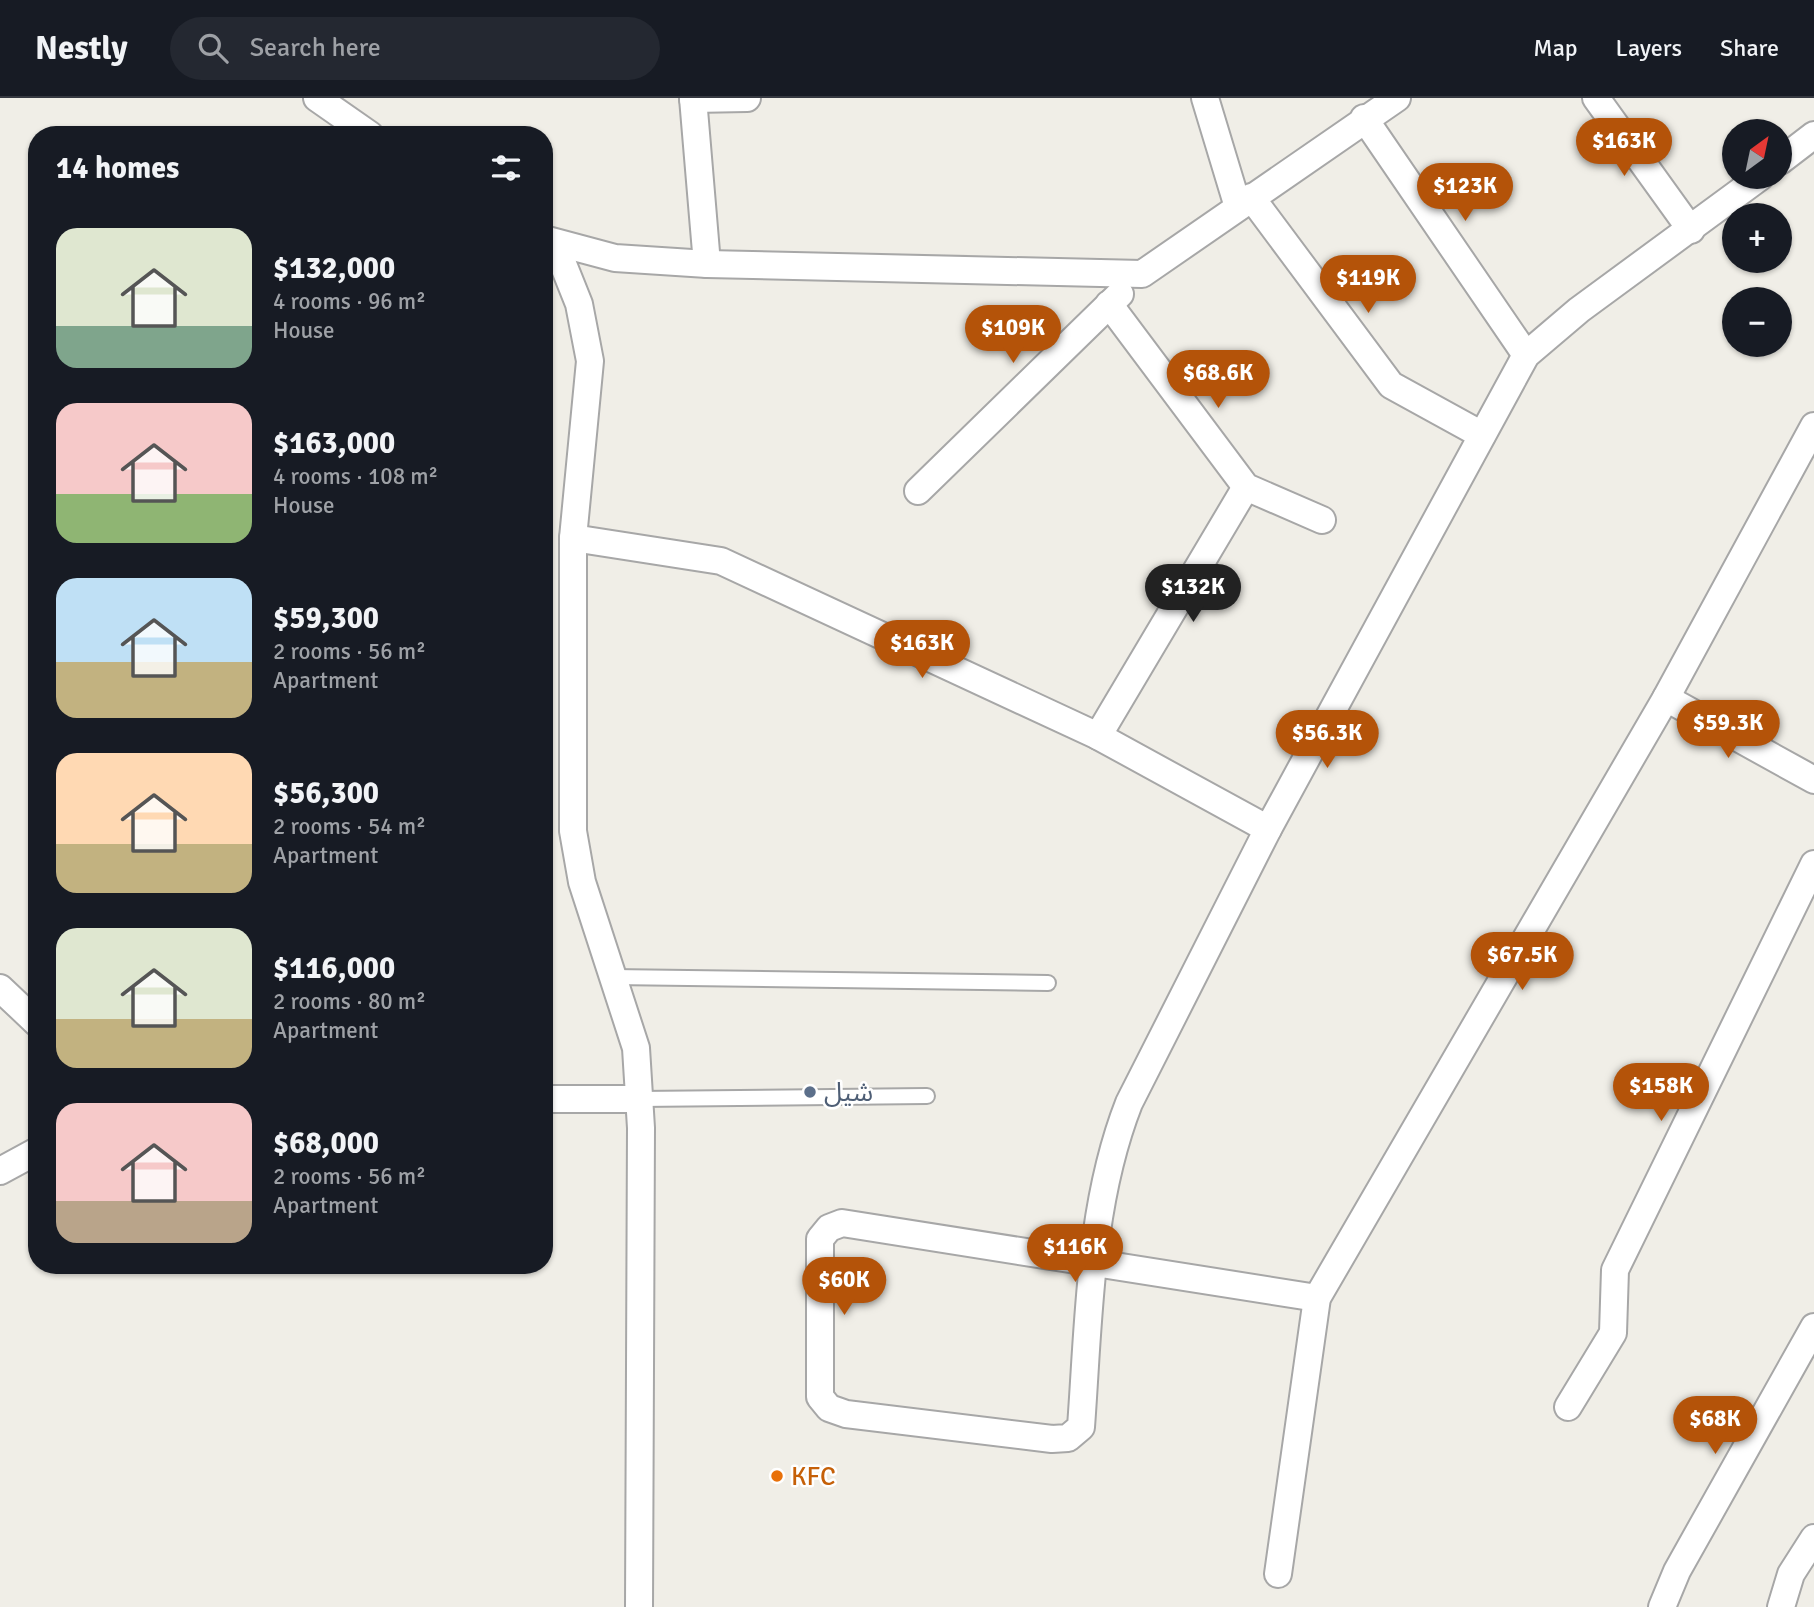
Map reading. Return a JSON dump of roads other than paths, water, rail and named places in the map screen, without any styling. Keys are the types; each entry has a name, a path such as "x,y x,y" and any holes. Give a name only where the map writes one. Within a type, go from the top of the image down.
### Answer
{"street":[{"path":"317,98 357,126"},
{"path":"707,264 693,98 747,98"},
{"path":"1205,98 1245,202 1391,385 1482,435"},
{"path":"918,491 1142,274 1364,118 1397,98"},
{"path":"1596,98 1691,230"},
{"path":"1364,118 1526,355"},
{"path":"1792,152 1814,135"},
{"path":"1317,1298 1093,1264 842,1223 829,1228 820,1239 820,1397 829,1408 846,1414 1052,1439 1068,1438 1081,1427 1093,1264 1112,1147 1129,1103 1268,829 1526,355 1579,310 1744,189"},
{"path":"553,242 615,258 707,264 1142,274"},
{"path":"553,248 579,304 590,361 573,538 573,831 582,882 636,1048 639,1099 639,1607"},
{"path":"1109,304 1246,487 1322,520"},
{"path":"1278,1574 1317,1298 1665,698 1814,426"},
{"path":"1098,736 1246,487"},
{"path":"573,538 721,561 1098,736 1268,829"},
{"path":"1665,698 1814,780"},
{"path":"1567,1407 1613,1333 1615,1270 1814,864"},
{"path":"0,988 28,1014"},
{"path":"553,1099 639,1099"},
{"path":"0,1171 28,1156"},
{"path":"1662,1607 1677,1571 1814,1327"},
{"path":"1782,1607 1791,1574 1814,1538"}],"lane":[{"path":"612,977 1048,983"},
{"path":"639,1099 927,1096"}],"place":[{"name":"شیل","path":"810,1092"},
{"name":"KFC","path":"777,1476"}]}
